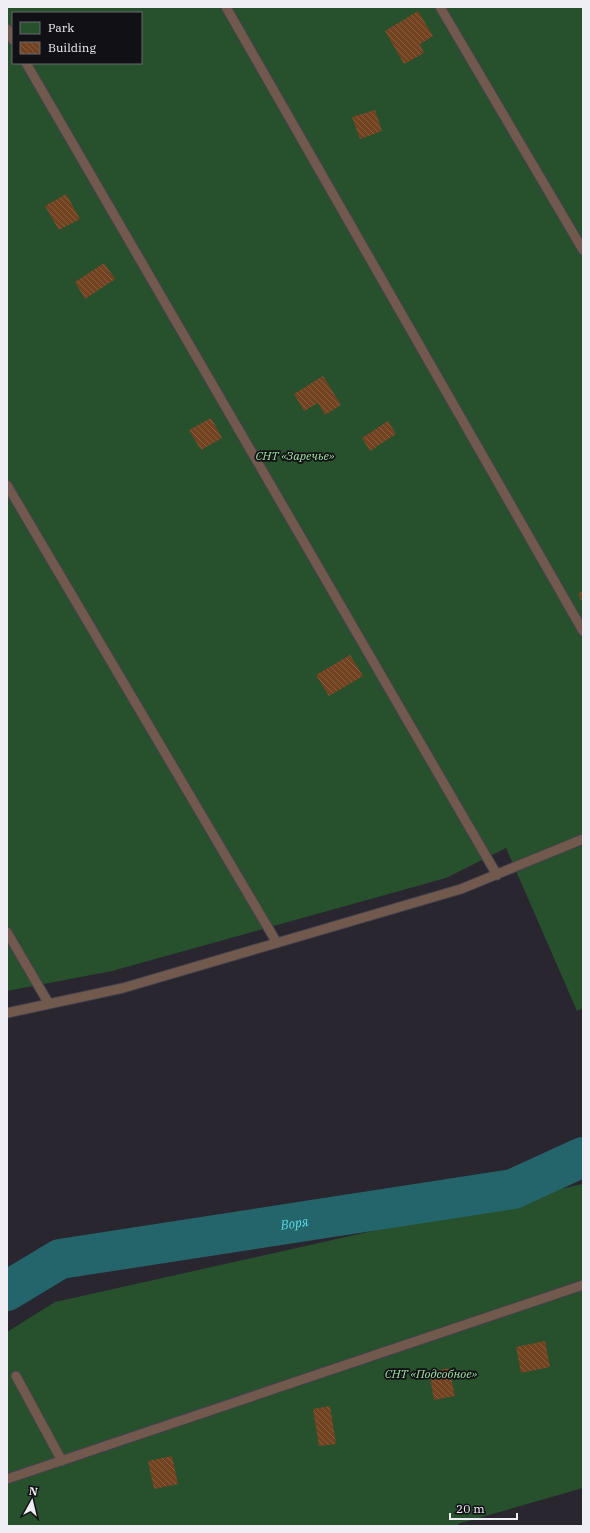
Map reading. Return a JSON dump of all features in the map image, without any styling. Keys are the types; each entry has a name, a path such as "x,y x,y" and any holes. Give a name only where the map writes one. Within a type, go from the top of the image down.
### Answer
{"lane":[{"path":"226,7 583,631"},
{"path":"440,7 583,250"},
{"path":"27,64 497,875"},
{"path":"7,486 277,943"},
{"path":"7,1013 123,988 461,889 583,839"},
{"path":"7,932 49,1004"},
{"path":"7,1479 583,1285"},
{"path":"16,1376 62,1461"}],"green space":[{"name":"СНТ «Заречье»","path":"7,7 583,7 583,1008 577,1011 506,848 446,878 112,971 7,991"},
{"name":"СНТ «Подсобное»","path":"583,1184 583,1488 458,1524 458,1526 7,1526 7,1332 55,1302"}],"building":[{"path":"418,11 433,36 420,44 424,53 404,64 385,31"},
{"path":"375,110 382,131 360,139 352,117"},
{"path":"66,194 80,219 59,230 45,206"},
{"path":"104,263 115,279 85,299 75,282"},
{"path":"323,376 341,405 325,415 318,403 304,411 294,394"},
{"path":"211,418 222,438 201,450 189,430"},
{"path":"388,421 396,434 370,451 362,438"},
{"path":"583,591 583,603 578,594"},
{"path":"350,655 363,676 329,696 316,675"},
{"path":"545,1341 550,1367 521,1373 516,1347"},
{"path":"449,1368 455,1396 434,1400 429,1372"},
{"path":"330,1406 336,1444 319,1446 313,1409"},
{"path":"172,1456 178,1484 154,1489 148,1461"}],"waterway":[{"name":"Воря","path":"7,1291 60,1259 513,1189 583,1157"}]}
